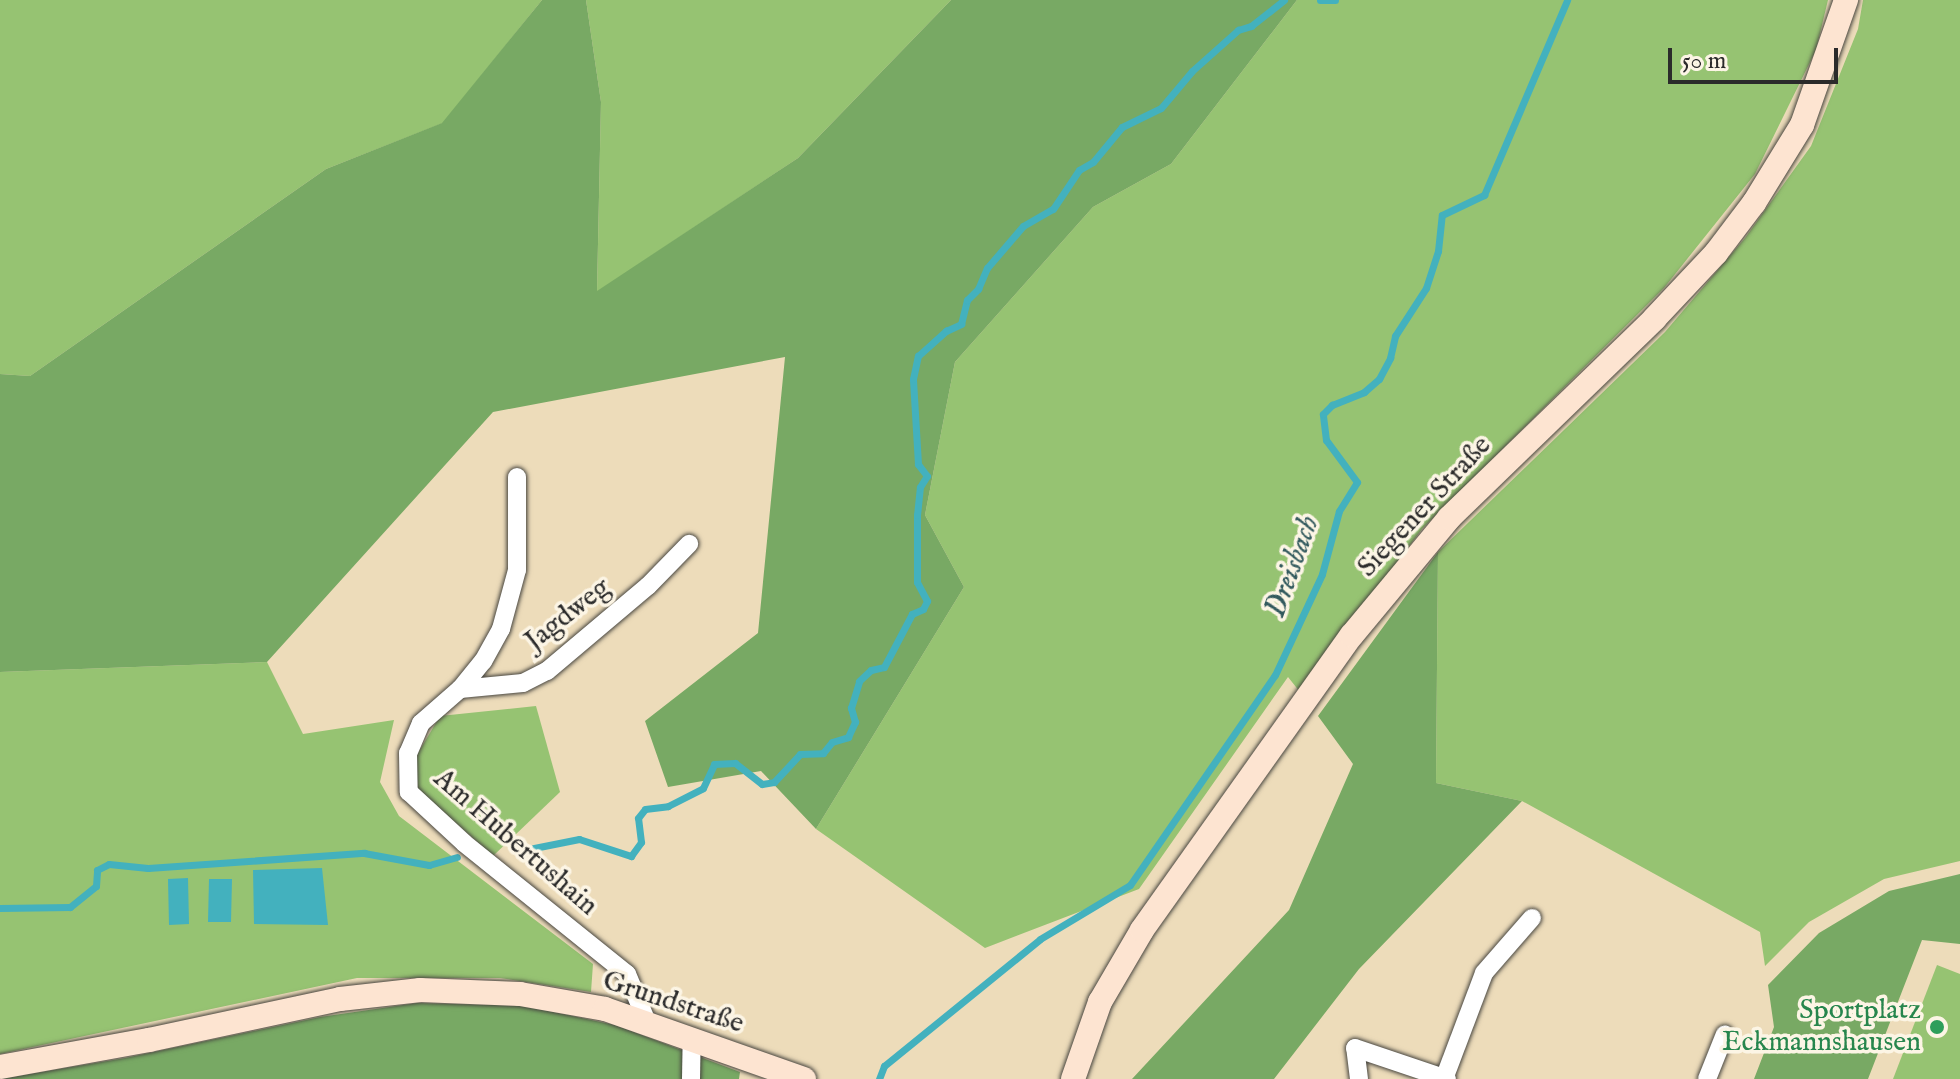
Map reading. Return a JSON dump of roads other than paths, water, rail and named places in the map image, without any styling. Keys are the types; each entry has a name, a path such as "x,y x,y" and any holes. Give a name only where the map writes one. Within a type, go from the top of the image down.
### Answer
{"main road":[{"name":"Siegener Straße","path":"1073,1079 1100,1002 1142,930 1352,635 1449,518 1663,310 1716,253 1754,203 1802,125 1846,0"},
{"name":"Grundstraße","path":"0,1067 149,1040 340,999 420,990 520,994 605,1009 804,1079"}],"street":[{"name":"Am Hubertushain","path":"517,477 517,570 501,629 485,658 460,689 421,723 408,753 409,792 464,843 627,974 647,1022"},
{"name":"Jagdweg","path":"460,689 523,683 547,671 648,586 689,544"},
{"path":"1359,1079 1355,1048 1445,1079 1484,973 1532,918"},
{"path":"1707,1079 1725,1034"},
{"path":"691,1079 692,1040"}],"water":[{"path":"322,868 328,925 254,924 253,870"},
{"path":"188,878 189,924 169,925 168,879"},
{"path":"209,879 232,879 231,922 208,922"}],"waterway":[{"path":"534,848 579,839 631,856 641,842 638,818 645,809 668,806 703,788 714,764 735,763 762,784 774,782 800,754 823,753 832,742 848,737 855,722 851,708 859,681 871,670 884,667 912,614 923,609 927,601 917,582 917,515 920,487 927,476 918,464 913,379 918,356 946,331 961,324 967,300 978,289 987,268 1023,226 1053,209 1079,170 1093,162 1122,127 1161,108 1192,71 1238,30 1251,26 1284,0"},
{"path":"1320,0 1335,0"},
{"name":"Dreisbach","path":"879,1079 884,1066 1040,939 1130,885 1275,675 1322,574 1339,511 1357,482 1326,440 1323,414 1332,405 1364,392 1379,379 1390,358 1395,336 1426,288 1438,251 1442,215 1484,195 1567,0"},
{"path":"0,908 70,907 96,886 97,870 109,864 148,868 364,853 429,865 457,857"}],"place":[{"name":"Sportplatz Eckmannshausen","path":"1937,1027"}]}
